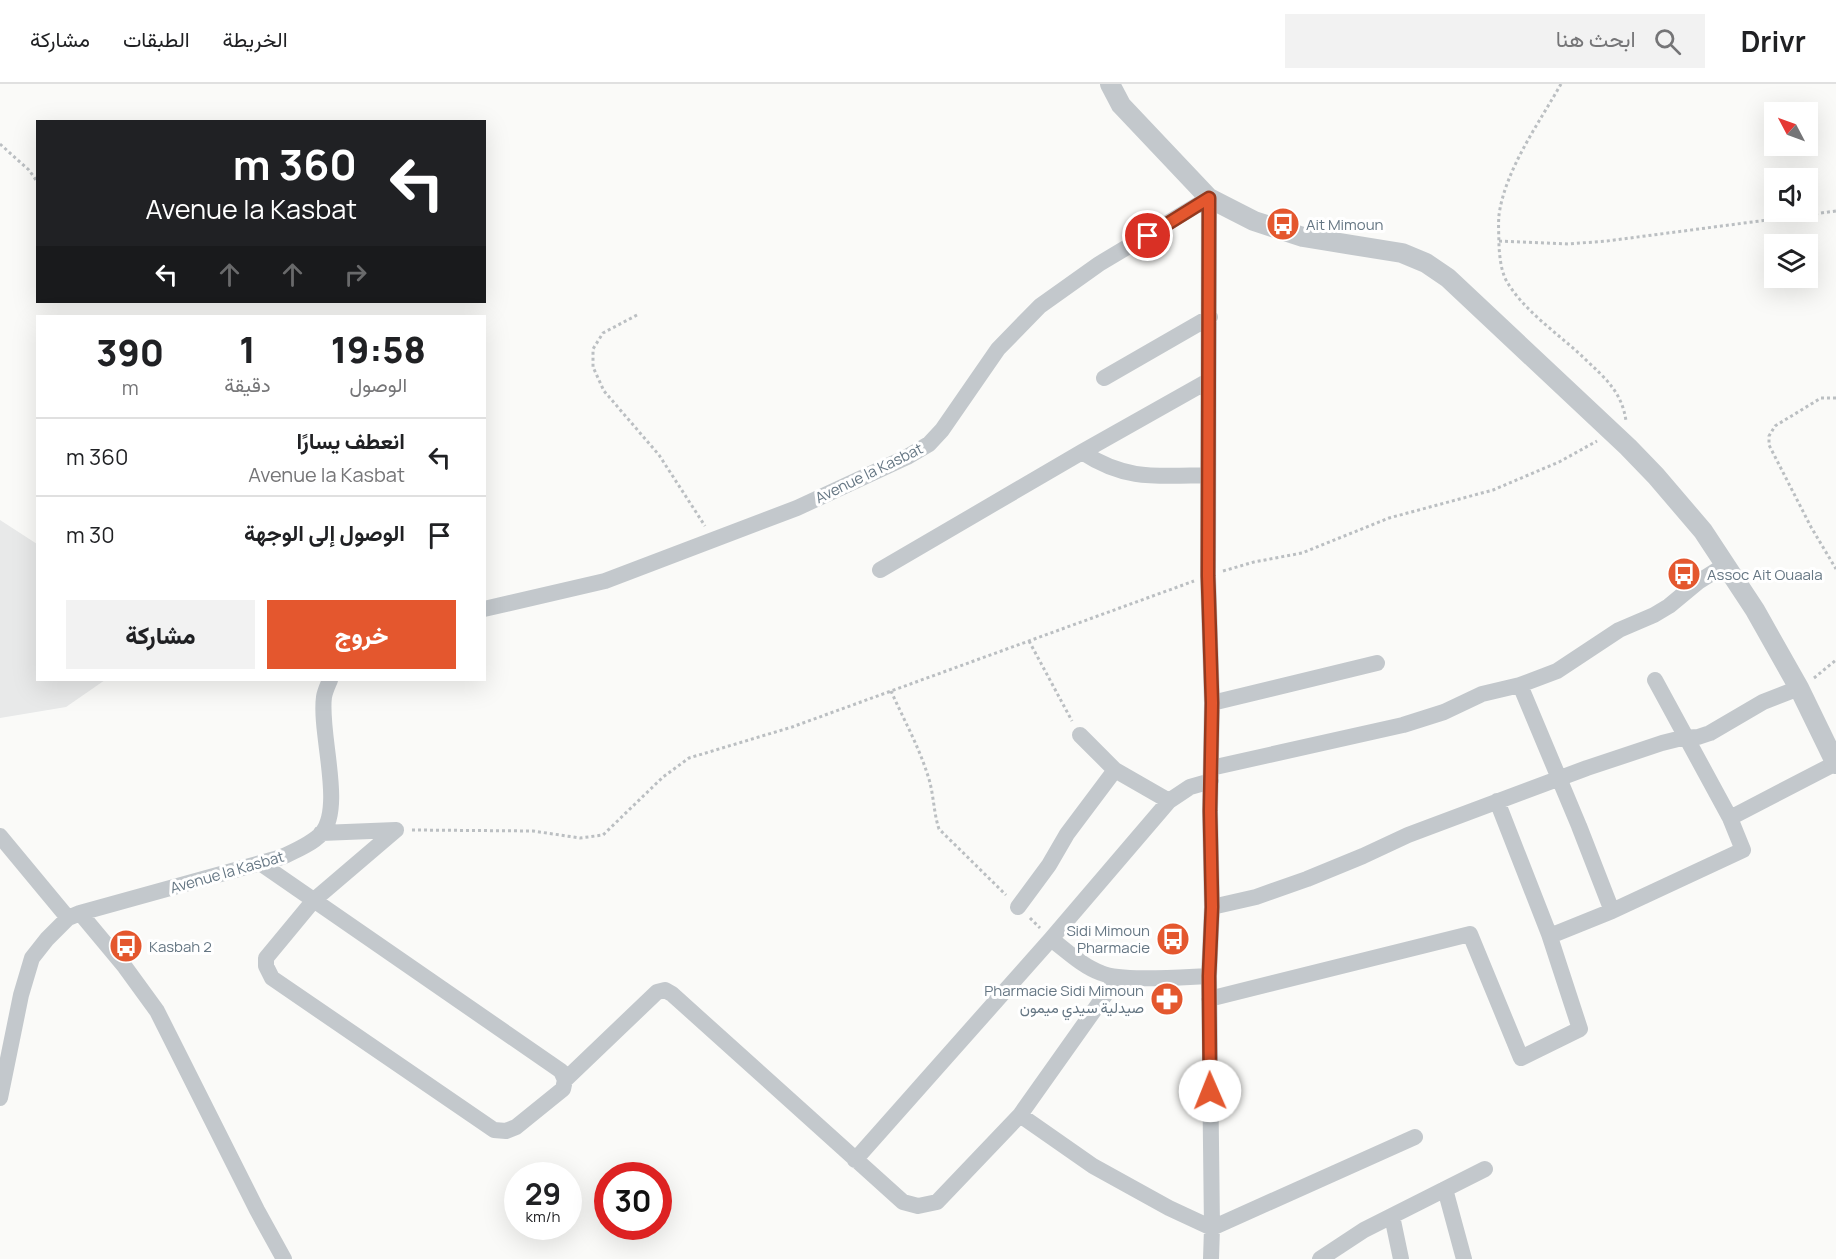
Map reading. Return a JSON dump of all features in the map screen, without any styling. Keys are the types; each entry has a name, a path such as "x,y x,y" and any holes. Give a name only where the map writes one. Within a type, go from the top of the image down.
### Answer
{"street":[{"path":"1110,84 1121,105 1209,198 1254,221 1303,237 1402,252 1426,263 1448,278 1628,447 1676,499 1703,531 1755,610 1836,764 1730,818"},
{"path":"1209,198 1208,576 1212,703 1210,811 1212,907 1209,976 1211,1259"},
{"name":"Avenue la Kasbat","path":"486,609 605,581 797,508 888,467 929,444 954,414 998,349 1040,306 1099,264 1209,198"},
{"path":"1104,378 1210,318"},
{"path":"880,570 1208,381"},
{"path":"1082,452 1107,467 1131,474 1155,477 1208,475"},
{"path":"855,1160 1051,939 1169,801 1211,774 1403,725 1444,712 1482,694 1520,685 1557,670 1619,630 1669,606 1698,582 1725,565"},
{"path":"1212,703 1377,663"},
{"path":"1550,936 1612,911 1743,850 1730,818 1655,680"},
{"path":"321,833 329,819 332,795 323,717 324,695 330,681"},
{"path":"1520,685 1612,911"},
{"path":"1212,907 1256,897 1307,879 1408,835 1558,778 1662,742 1710,733 1763,702 1798,688"},
{"path":"1080,735 1114,770 1169,801"},
{"path":"1018,907 1114,770"},
{"path":"1209,999 1470,934 1521,1058 1580,1029 1550,936 1497,801"},
{"path":"321,833 396,830"},
{"path":"396,830 314,900 266,958 266,966 272,978 494,1130 506,1131 516,1127 563,1089 565,1080 657,992 665,990 903,1202 918,1206 937,1202 1020,1115 1117,978"},
{"name":"Avenue la Kasbat","path":"74,916 282,857 307,845 321,833"},
{"path":"0,836 125,967 157,1011 284,1259"},
{"path":"260,862 561,1071 565,1080"},
{"path":"0,1098 21,995 32,958 48,939 74,916"},
{"path":"1051,939 1101,974 1117,978 1209,976"},
{"path":"1020,1115 1093,1166 1169,1208 1212,1228 1415,1137"},
{"path":"1324,1258 1364,1230 1485,1169"},
{"path":"1445,1190 1464,1259"},
{"path":"1392,1216 1401,1259"}],"path":[{"path":"1562,84 1506,187 1499,215 1500,265 1506,281 1529,309 1605,378 1616,392 1623,403 1628,447"},
{"path":"0,144 29,170 36,180"},
{"path":"1499,241 1568,244 1607,242 1836,211"},
{"path":"637,315 603,333 593,349 593,367 604,391 658,455 714,540"},
{"path":"1836,398 1821,398 1775,426 1769,436 1769,445 1811,527 1836,569"},
{"path":"396,830 533,831 579,838 603,835 663,777 689,758 792,727 1208,576 1254,562 1302,553 1389,519 1493,490 1559,462 1612,432"},
{"path":"1029,641 1080,735"},
{"path":"1798,688 1836,660"},
{"path":"891,691 927,773 933,798 934,815 939,829 1051,939"}],"shaded area":[{"path":"0,520 36,543 36,681 104,681 66,707 0,718"}],"place":[{"name":"Ait Mimoun","path":"1283,224"},
{"name":"Assoc Ait Ouaala","path":"1684,574"},
{"name":"Sidi Mimoun Pharmacie","path":"1173,939"},
{"name":"Kasbah 2","path":"126,946"},
{"name":"Pharmacie Sidi Mimoun صيدلية سيدي ميمون","path":"1167,999"}],"route":[{"path":"1148,236 1209,198 1208,576 1212,703 1210,1091"}]}
